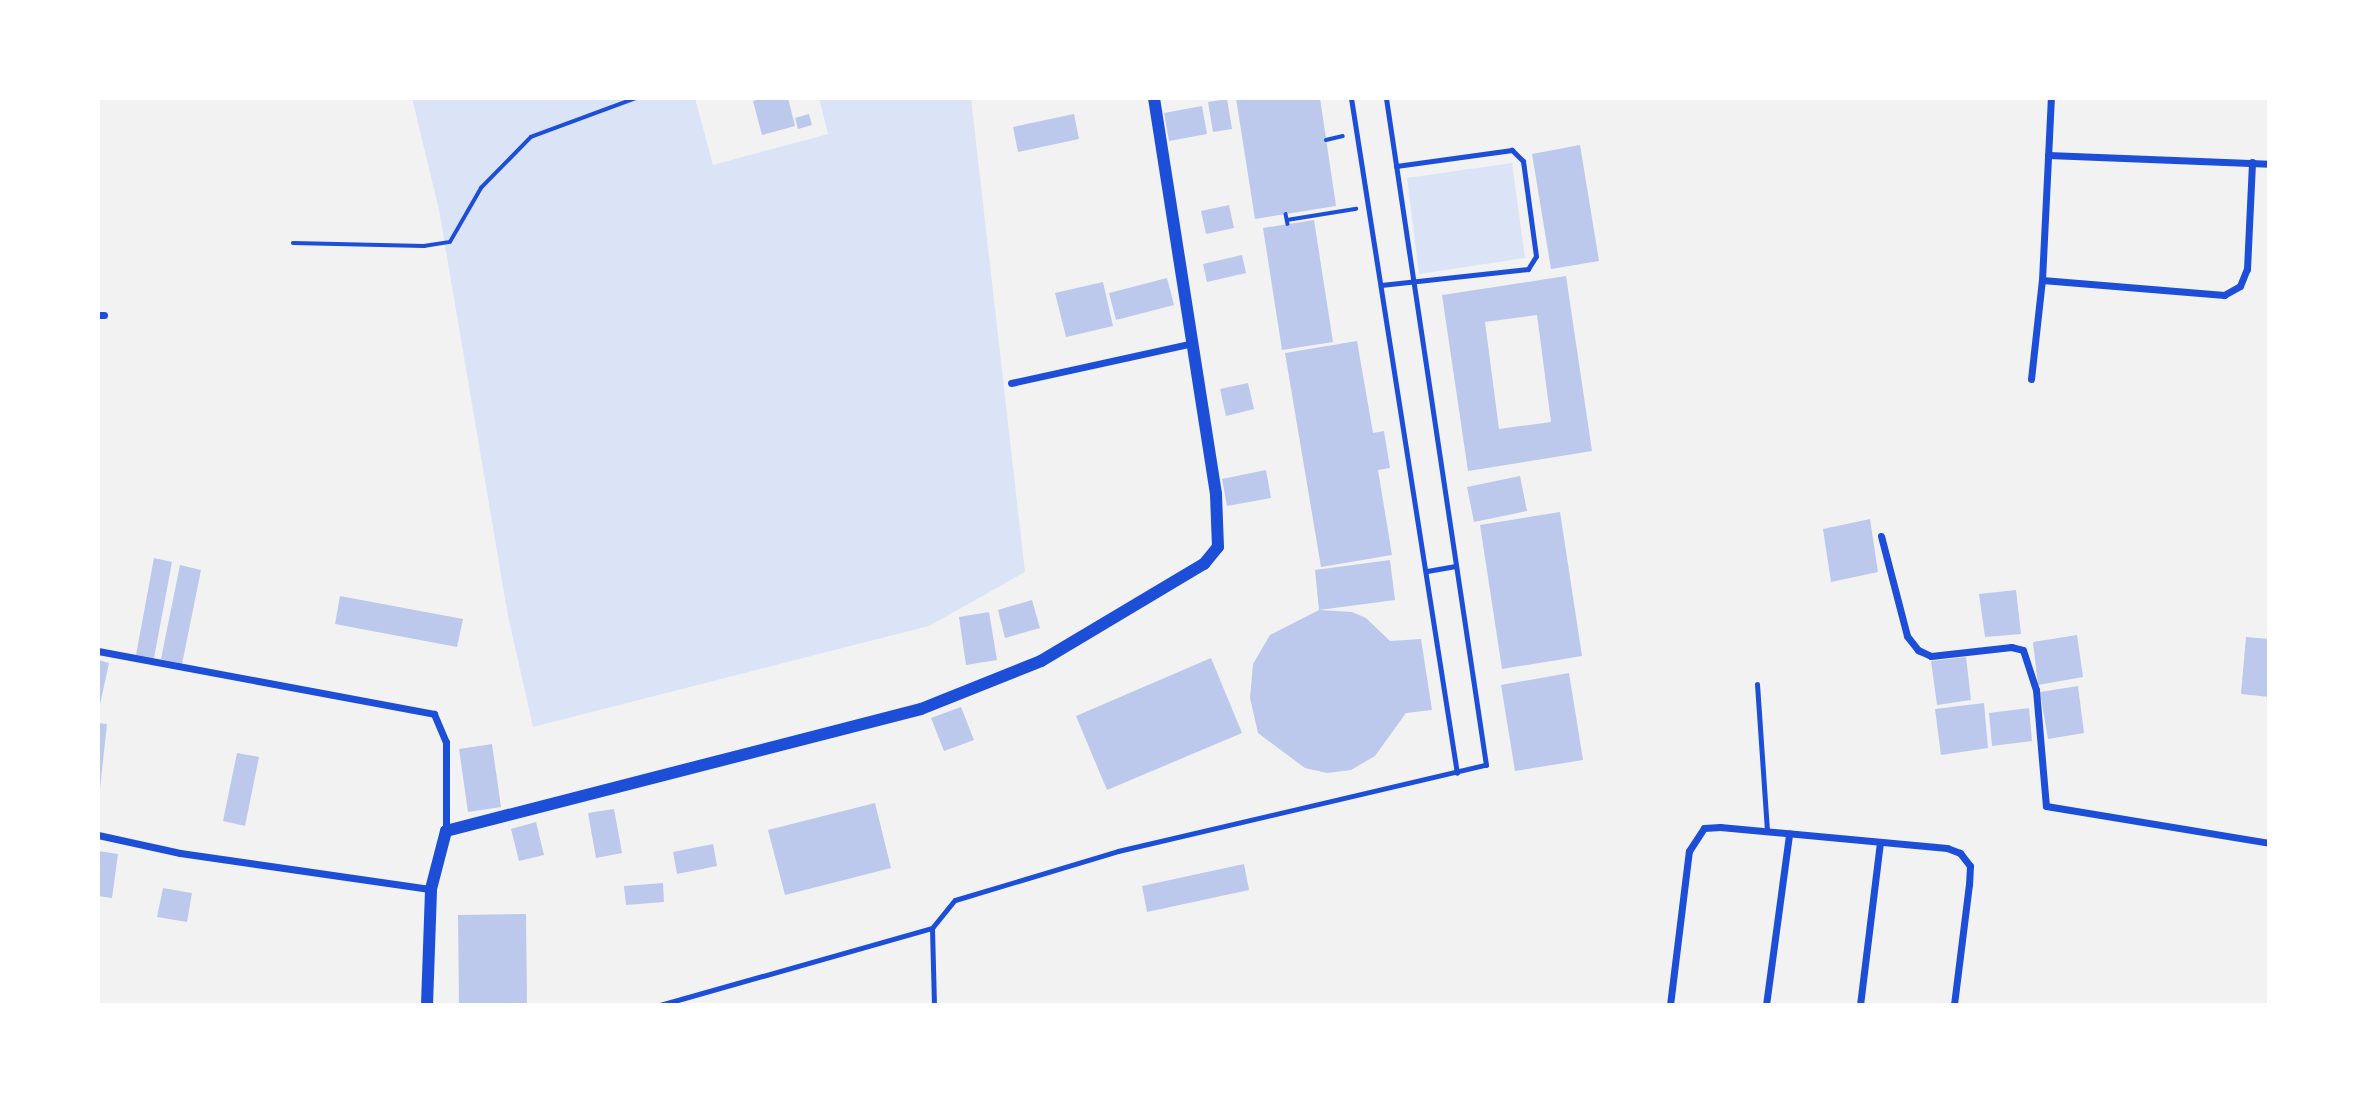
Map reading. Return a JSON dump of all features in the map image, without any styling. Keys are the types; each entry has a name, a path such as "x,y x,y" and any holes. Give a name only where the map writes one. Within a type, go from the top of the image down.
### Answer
{"street":[{"path":"446,831 921,709 1041,661 1204,564 1218,547 1216,494 1154,98"},
{"path":"2031,379 2042,280 2051,98"},
{"path":"2048,155 2269,164"},
{"path":"2042,280 2224,295 2240,286 2247,269 2252,162"},
{"path":"1011,383 1194,343"},
{"path":"1881,536 1907,636 1918,650 1931,656 2011,647 2023,650 2036,690 2046,806 2269,843"},
{"path":"98,651 434,713 446,742 446,831 431,889 427,1005"},
{"path":"1670,1005 1694,838 1704,828 1767,831 1947,848 1960,853 1970,866 1954,1005"},
{"path":"1766,1005 1789,834"},
{"path":"98,835 180,853 431,889"},
{"path":"1860,1005 1880,843"}],"lane":[{"path":"1351,98 1457,773"},
{"path":"660,1005 932,928 955,900 1093,859 1486,765 1386,98"},
{"path":"1381,285 1528,269 1536,256 1523,161 1512,150 1396,166"},
{"path":"1427,571 1456,565"},
{"path":"1757,684 1767,831"},
{"path":"932,928 934,1005"}],"path":[{"path":"293,243 424,246 450,242 481,188 531,137 636,98"},
{"path":"1326,140 1345,136"},
{"path":"1287,219 1356,209"}],"shaded area":[{"path":"412,98 695,98 713,165 828,134 819,98 971,98 1025,572 929,626 533,727 508,616 439,210"},
{"path":"1512,163 1525,258 1419,274 1407,178"}],"building":[{"path":"763,98 788,98 795,126 762,135 753,101"},
{"path":"1236,98 1320,98 1336,206 1255,219"},
{"path":"1227,99 1232,129 1213,132 1208,102"},
{"path":"1202,106 1207,134 1169,141 1164,113"},
{"path":"809,114 812,125 798,129 795,118"},
{"path":"1074,114 1079,139 1018,152 1013,127"},
{"path":"1580,145 1599,261 1551,269 1532,154"},
{"path":"1229,205 1234,228 1206,234 1201,211"},
{"path":"1314,220 1333,342 1282,350 1263,228"},
{"path":"1242,255 1246,273 1207,282 1203,264"},
{"path":"1566,276 1592,451 1468,471 1442,295","holes":["1537,315 1551,422 1499,429 1485,322"]},
{"path":"1167,278 1174,305 1116,320 1109,293"},
{"path":"1103,282 1113,326 1066,337 1055,293"},
{"path":"1357,341 1373,433 1384,431 1390,468 1378,470 1392,555 1321,567 1285,353"},
{"path":"1248,383 1254,409 1226,416 1220,389"},
{"path":"1266,470 1271,498 1227,506 1222,479"},
{"path":"1520,476 1527,511 1474,522 1467,487"},
{"path":"1560,512 1582,656 1502,669 1480,525"},
{"path":"1870,519 1878,572 1831,582 1823,529"},
{"path":"154,558 172,562 154,658 136,655"},
{"path":"1390,560 1395,600 1319,610 1315,570"},
{"path":"180,565 201,570 182,664 161,659"},
{"path":"2016,590 2021,634 1985,637 1979,594"},
{"path":"340,596 463,619 457,647 335,624"},
{"path":"1032,600 1040,628 1005,638 998,610"},
{"path":"1319,610 1352,612 1366,618 1390,641 1421,639 1432,710 1406,713 1375,756 1351,770 1327,773 1305,768 1258,733 1250,698 1253,664 1270,635"},
{"path":"989,612 997,660 966,665 959,617"},
{"path":"2077,635 2083,677 2038,685 2033,642"},
{"path":"2246,637 2269,639 2269,697 2241,694"},
{"path":"1966,657 1971,700 1937,705 1931,661"},
{"path":"1211,658 1242,733 1107,790 1076,716"},
{"path":"98,660 109,663 99,709 98,709"},
{"path":"1569,673 1583,760 1515,771 1501,685"},
{"path":"2078,686 2084,733 2048,739 2040,692"},
{"path":"1984,703 1988,748 1941,755 1935,709"},
{"path":"961,707 974,740 944,751 931,718"},
{"path":"2029,708 2032,741 1992,746 1989,713"},
{"path":"98,723 107,724 100,788 98,788"},
{"path":"492,744 501,807 468,812 459,749"},
{"path":"237,753 259,757 245,826 223,821"},
{"path":"875,803 891,868 785,895 768,830"},
{"path":"614,809 622,853 596,858 588,813"},
{"path":"536,822 544,855 519,861 511,829"},
{"path":"713,844 717,866 677,874 673,852"},
{"path":"98,851 118,854 112,898 98,896"},
{"path":"1244,864 1249,890 1147,912 1142,886"},
{"path":"663,883 664,902 626,905 624,886"},
{"path":"163,888 192,893 187,922 157,917"},
{"path":"526,914 527,1005 459,1005 458,915"}]}
